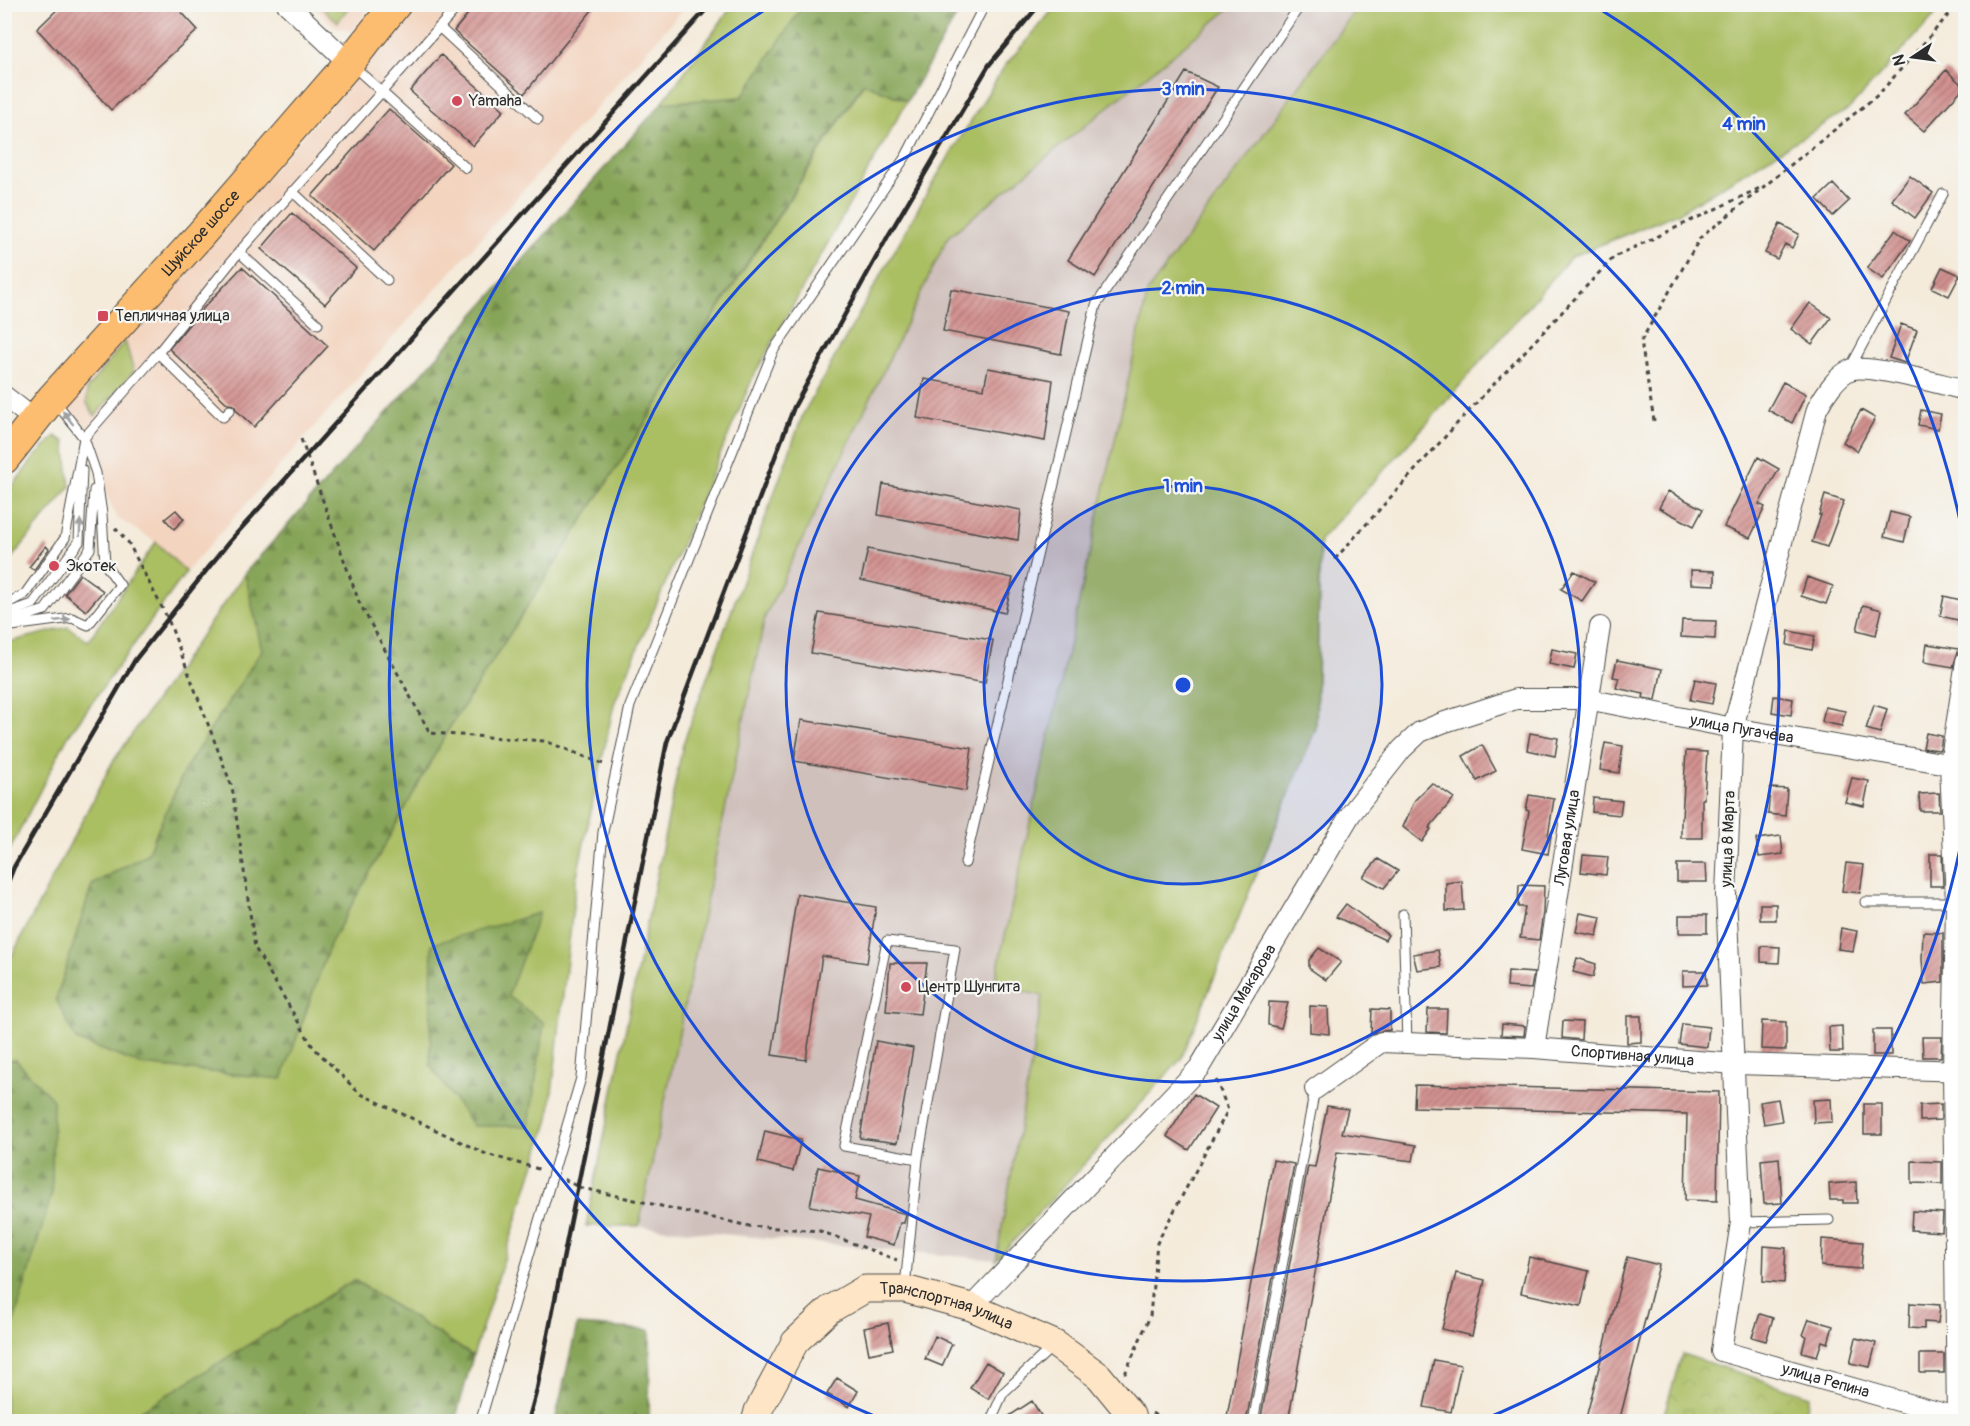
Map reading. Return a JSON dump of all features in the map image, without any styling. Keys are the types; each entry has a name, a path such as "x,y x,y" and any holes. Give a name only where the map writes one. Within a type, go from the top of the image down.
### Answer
{"main road":[{"name":"Шуйское шоссе","path":"4,459 44,409 201,234 349,63 396,4"},
{"name":"Транспортная улица","path":"755,1422 758,1411 795,1342 829,1310 865,1289 906,1276 1054,1344 1099,1376 1131,1415 1142,1417"}],"street":[{"path":"287,4 349,63"},
{"path":"1849,370 1870,368 1965,390"},
{"name":"улица 8 Марта","path":"1721,1351 1741,1222 1726,895 1733,728 1817,409 1827,390 1849,370"},
{"path":"4,396 44,409"},
{"name":"Луговая улица","path":"1534,1048 1600,627"},
{"path":"1960,1420 1954,1260 1959,1071 1956,902 1958,766 1965,661"},
{"name":"улица Пугачёва","path":"1516,699 1587,699 1733,728 1958,766"},
{"name":"улица Макарова","path":"971,1307 1199,1068 1350,815 1402,749 1420,732 1516,699"},
{"name":"Спортивная улица","path":"1315,1089 1381,1042 1534,1048 1735,1064 1959,1071"},
{"name":"улица Репина","path":"1721,1351 1960,1420"}],"lane":[{"path":"4,605 25,594 65,538 84,438 158,353 239,252 460,4"},
{"path":"480,1422 581,1078 603,832 630,706 773,351 906,156 984,4"},
{"path":"965,863 1096,305 1301,4"},
{"path":"439,27 538,119"},
{"path":"349,63 466,168"},
{"path":"292,191 387,280"},
{"path":"1849,370 1943,194"},
{"path":"239,252 318,324"},
{"path":"158,353 223,417 230,410"},
{"path":"4,625 72,618 88,625 120,585 105,564 102,514 96,473 84,438 44,409"},
{"path":"4,614 33,604 80,542 84,438"},
{"path":"4,625 45,610 90,549 96,473"},
{"path":"1865,902 1956,902"},
{"path":"1403,914 1407,1042"},
{"path":"906,1276 918,1159 955,949 887,940 844,1146 918,1159"},
{"path":"1253,1422 1315,1089"},
{"path":"1741,1222 1829,1220"},
{"path":"990,1422 1003,1393 1054,1344"}],"path":[{"path":"1654,421 1641,341 1700,238 1879,94 1958,4"},
{"path":"1335,559 1462,418 1614,257 1764,186"},
{"path":"301,439 359,602 430,733 545,741 616,769"},
{"path":"102,514 128,542 168,619 232,787 255,948 313,1047 359,1093 486,1154 553,1173 578,1187 739,1223 820,1231 906,1276"},
{"path":"1116,1397 1150,1316 1157,1243 1228,1110 1206,1058"},
{"path":"1142,1417 1166,1422"}],"shaded area":[{"path":"311,5 318,5 338,22 350,5 371,5 353,32 334,26"},
{"path":"420,5 687,5 186,572 156,542 117,518 66,402"},
{"path":"1234,5 1359,5 1148,291 994,985 1043,995 996,1260 639,1226 765,617 948,237"}],"green space":[{"path":"804,4 963,5 907,101 863,83 450,727 330,944 282,1079 142,1065 76,1040 56,999 92,885 147,854 185,769 262,650 245,573 662,103 742,97"},
{"path":"318,5 350,5 338,22"},
{"path":"733,5 804,5 742,98 662,103"},
{"path":"1057,5 1234,5 948,237 765,617 639,1226 586,1226 683,744 803,414 928,191 1004,67"},
{"path":"1359,5 1944,5 1849,109 1678,213 1571,257 1430,420 1320,540 1316,728 1181,1059 996,1260 1043,996 994,985 1148,291"},
{"path":"864,83 907,101 753,377 614,704 576,880 549,1119 473,1356 354,1280 139,1412 130,1421 5,1421 5,1352 16,1060 5,1060 5,969 112,763 245,573 263,650 185,769 147,854 92,885 76,1040 142,1065 282,1079 330,944 450,727"},
{"path":"125,341 134,371 95,416 87,404 87,389"},
{"path":"55,436 65,442 70,487 5,566 5,496 33,459"},
{"path":"156,542 186,572 68,736 5,859 5,643 68,627 88,641"},
{"path":"539,913 508,996 544,1023 529,1126 473,1126 430,1065 432,944"},
{"path":"5,1060 16,1060 53,1100 52,1193 5,1352"},
{"path":"354,1280 473,1356 455,1421 130,1421 139,1412"},
{"path":"577,1325 650,1330 649,1421 555,1421"},
{"path":"1682,1354 1810,1396 1803,1421 1662,1421"}],"building":[{"path":"63,4 174,4 198,30 111,110 37,29"},
{"path":"476,4 597,4 524,94 454,31"},
{"name":"Yamaha","path":"441,55 504,110 473,146 410,91"},
{"path":"1946,70 1964,87 1924,131 1905,115"},
{"path":"1186,72 1218,87 1095,277 1068,260"},
{"path":"389,109 451,164 374,251 312,196"},
{"path":"1910,176 1933,193 1915,218 1892,200"},
{"path":"1833,184 1849,201 1833,216 1817,199"},
{"path":"292,213 356,268 325,304 261,249"},
{"path":"1780,224 1799,234 1792,248 1785,244 1777,259 1765,253"},
{"path":"1895,230 1910,241 1883,279 1867,268"},
{"path":"242,267 328,346 254,427 237,411 234,405 228,404 169,349"},
{"path":"1942,267 1960,275 1949,296 1932,288"},
{"path":"951,289 1069,311 1061,354 943,331"},
{"path":"1810,303 1831,318 1812,344 1791,329"},
{"path":"1901,324 1917,330 1905,363 1889,358"},
{"path":"988,368 1053,380 1045,441 917,418 924,379 984,389"},
{"path":"1783,382 1806,394 1792,423 1768,410"},
{"path":"1861,410 1875,418 1857,451 1843,442"},
{"path":"1921,410 1941,414 1938,429 1918,425"},
{"path":"1758,457 1779,469 1759,504 1765,507 1750,538 1724,527"},
{"path":"883,484 1021,510 1018,540 878,515"},
{"path":"1668,491 1703,509 1694,526 1659,508"},
{"path":"1825,495 1844,501 1827,547 1812,542"},
{"path":"176,510 184,519 174,529 165,519"},
{"path":"1890,512 1910,517 1904,542 1884,537"},
{"path":"46,546 49,549 34,570 29,567"},
{"path":"868,549 1013,578 1005,613 861,580"},
{"path":"1691,570 1715,571 1715,585 1691,584"},
{"path":"1574,571 1595,582 1582,601 1561,589"},
{"path":"80,574 103,591 86,611 65,594"},
{"path":"1807,577 1833,586 1826,604 1801,596"},
{"path":"1944,596 1965,601 1962,621 1940,616"},
{"path":"1863,605 1882,610 1876,635 1857,630"},
{"path":"819,613 993,640 985,683 811,653"},
{"path":"1682,620 1716,621 1715,639 1681,637"},
{"path":"1789,631 1815,636 1812,650 1787,645"},
{"path":"1927,644 1959,649 1953,667 1924,662"},
{"path":"1552,649 1577,654 1574,669 1549,664"},
{"path":"1617,660 1662,669 1656,700 1643,698 1644,694 1616,688 1619,678 1613,677"},
{"path":"1695,679 1716,683 1712,704 1690,700"},
{"path":"1774,696 1793,699 1791,715 1772,712"},
{"path":"1874,705 1887,709 1880,733 1866,729"},
{"path":"1825,707 1845,711 1842,726 1822,722"},
{"path":"801,720 972,748 966,791 794,761"},
{"path":"1530,733 1558,738 1555,756 1527,750"},
{"path":"1926,733 1942,736 1940,750 1923,748"},
{"path":"1605,743 1623,746 1619,773 1600,770"},
{"path":"1482,745 1496,771 1477,781 1463,756"},
{"path":"1686,751 1707,752 1704,799 1702,799 1702,838 1681,838"},
{"path":"1852,778 1869,781 1864,806 1845,802"},
{"path":"1432,783 1454,798 1429,828 1431,829 1422,842 1403,827 1415,800"},
{"path":"1770,788 1787,789 1785,816 1768,814"},
{"path":"1939,793 1940,811 1920,811 1919,794"},
{"path":"1529,795 1554,799 1548,836 1551,836 1548,854 1522,849 1529,811 1526,810"},
{"path":"1593,798 1622,801 1620,815 1592,812"},
{"path":"1781,836 1783,854 1759,857 1756,839"},
{"path":"1930,854 1942,854 1943,886 1930,886"},
{"path":"1583,855 1608,857 1606,875 1581,872"},
{"path":"1378,859 1398,871 1384,888 1363,877"},
{"path":"1846,863 1864,865 1860,893 1842,891"},
{"path":"1677,864 1706,864 1707,882 1677,882"},
{"path":"1462,881 1464,910 1446,911 1446,883"},
{"path":"1519,885 1544,886 1539,940 1520,938 1525,907 1518,907"},
{"path":"797,894 876,907 867,963 822,956 806,1060 772,1055"},
{"path":"1346,904 1388,935 1385,940 1336,917"},
{"path":"1760,904 1776,904 1776,920 1760,920"},
{"path":"1580,913 1601,917 1597,936 1576,932"},
{"path":"1679,915 1707,915 1707,933 1679,933"},
{"path":"1841,928 1857,931 1853,951 1838,949"},
{"path":"1923,932 1943,933 1943,982 1924,984"},
{"path":"1761,946 1780,947 1779,963 1761,962"},
{"path":"1319,948 1341,962 1326,980 1309,968 1309,960"},
{"path":"1438,950 1441,967 1417,970 1413,954"},
{"path":"1577,958 1596,964 1593,977 1573,972"},
{"name":"Центр Шунгита","path":"890,963 927,963 920,1014 886,1011"},
{"path":"1508,971 1534,973 1531,989 1507,987"},
{"path":"1683,971 1706,971 1707,985 1683,986"},
{"path":"1269,1002 1288,1003 1281,1028 1268,1025"},
{"path":"1310,1006 1328,1007 1329,1034 1310,1032"},
{"path":"1372,1009 1390,1010 1390,1030 1371,1033"},
{"path":"1428,1009 1447,1009 1446,1033 1427,1032"},
{"path":"1627,1016 1641,1016 1641,1042 1627,1043"},
{"path":"1563,1021 1582,1022 1581,1040 1562,1038"},
{"path":"1762,1021 1786,1022 1786,1050 1761,1049"},
{"path":"1502,1024 1525,1026 1524,1036 1501,1035"},
{"path":"1682,1024 1709,1027 1707,1047 1679,1044"},
{"path":"1842,1026 1843,1052 1830,1052 1829,1027"},
{"path":"1873,1030 1891,1030 1891,1055 1873,1055"},
{"path":"1922,1037 1942,1037 1941,1057 1923,1057"},
{"path":"876,1041 913,1048 897,1143 860,1138"},
{"path":"1415,1085 1719,1092 1717,1201 1685,1200 1687,1114 1414,1107"},
{"path":"1194,1094 1216,1108 1189,1150 1167,1136"},
{"path":"1778,1099 1782,1121 1764,1124 1760,1102"},
{"path":"1831,1099 1832,1122 1814,1123 1813,1100"},
{"path":"1864,1104 1882,1104 1882,1134 1864,1134"},
{"path":"1941,1104 1941,1120 1920,1121 1920,1105"},
{"path":"1327,1106 1348,1109 1342,1133 1416,1145 1413,1161 1337,1152 1288,1422 1260,1422 1308,1166 1315,1167"},
{"path":"765,1131 801,1140 793,1171 758,1162"},
{"path":"1779,1158 1782,1203 1764,1204 1761,1160"},
{"path":"1273,1160 1294,1164 1246,1422 1226,1422"},
{"path":"1912,1161 1942,1162 1942,1184 1912,1183"},
{"path":"818,1167 860,1176 855,1200 906,1214 904,1223 900,1223 894,1245 864,1237 869,1217 810,1206"},
{"path":"1856,1182 1857,1203 1830,1200 1829,1184"},
{"path":"1912,1211 1943,1213 1942,1232 1911,1230"},
{"path":"1822,1239 1863,1242 1861,1269 1821,1266"},
{"path":"1764,1246 1786,1248 1784,1283 1763,1281"},
{"path":"1529,1257 1589,1271 1581,1306 1521,1293"},
{"path":"1627,1257 1659,1265 1619,1422 1585,1422"},
{"path":"1456,1273 1485,1280 1472,1336 1442,1329"},
{"path":"1910,1303 1940,1305 1938,1323 1924,1322 1924,1329 1909,1328"},
{"path":"1760,1314 1773,1318 1766,1341 1752,1337"},
{"path":"1809,1319 1833,1326 1828,1343 1822,1341 1817,1356 1802,1352 1806,1336 1803,1335"},
{"path":"888,1323 893,1349 869,1354 864,1328"},
{"path":"935,1336 952,1344 942,1366 925,1359"},
{"path":"1856,1338 1876,1343 1870,1367 1850,1363"},
{"path":"1920,1354 1944,1354 1944,1373 1920,1373"},
{"path":"1434,1360 1461,1365 1451,1412 1424,1407"},
{"path":"986,1362 1003,1372 988,1399 970,1388"},
{"path":"837,1378 858,1391 849,1407 827,1394"},
{"path":"1032,1401 1045,1422 1000,1422"}],"railway":[{"path":"4,892 14,867 135,660 229,542 711,4"},
{"path":"528,1422 537,1389 667,742 794,407 888,236 989,65 1040,4"}],"place":[{"name":"Yamaha","path":"457,101"},
{"name":"Тепличная улица","path":"103,316"},
{"name":"Экотек","path":"54,566"},
{"name":"Центр Шунгита","path":"906,987"}]}
